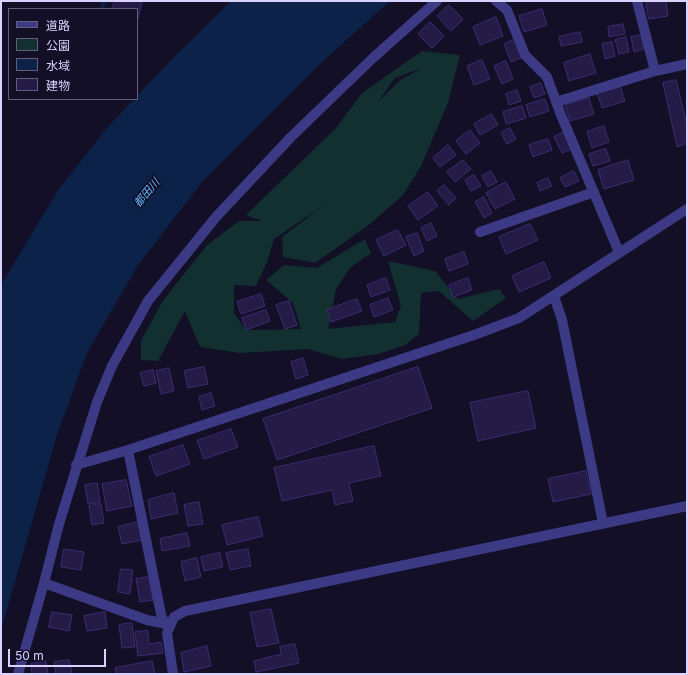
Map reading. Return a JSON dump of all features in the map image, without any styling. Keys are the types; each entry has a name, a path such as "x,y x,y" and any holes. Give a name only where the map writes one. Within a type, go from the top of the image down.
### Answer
{"street":[{"path":"18,674 59,524 97,402 112,366 148,301 216,217 291,136 374,57 438,1"},
{"path":"496,1 507,10 525,55 547,77 619,252"},
{"path":"637,1 655,71"},
{"path":"556,102 655,71 687,64"},
{"path":"480,232 594,192"},
{"path":"76,466 474,335 520,318 687,209"},
{"path":"554,296 562,320 603,523"},
{"path":"128,450 162,619 169,624"},
{"path":"174,674 167,633 169,624 174,617 185,611 205,605 687,506"},
{"path":"44,583 147,620 169,624"}],"green space":[{"path":"422,51 460,55 448,103 421,166 403,195 370,224 315,263 283,257 282,237 324,205 274,239 267,262 256,286 234,285 234,313 246,330 301,329 293,303 266,280 284,265 317,268 365,239 371,253 350,268 336,289 328,329 395,322 401,306 388,261 435,271 458,299 499,289 506,298 473,321 439,291 421,293 419,334 405,345 378,354 342,359 308,349 240,353 200,347 185,311 158,361 141,360 141,341 162,302 206,246 239,221 262,221 246,215 336,128 362,93","holes":["422,68 399,81 378,102 395,78"]}],"water":[{"name":"都田川","path":"231,1 390,1 322,62 203,181 138,265 87,353 57,435 1,630 1,285 58,190 106,129 133,100 138,100 138,95"}],"building":[{"path":"115,1 142,1 138,19 138,8 112,8"},
{"path":"646,1 666,1 668,16 649,19"},
{"path":"449,5 463,19 451,31 437,16"},
{"path":"542,9 547,25 524,32 519,16"},
{"path":"496,17 503,36 480,45 473,27"},
{"path":"430,22 444,36 432,48 418,34"},
{"path":"623,24 625,34 609,37 608,27"},
{"path":"580,32 582,42 561,46 559,37"},
{"path":"641,35 644,49 634,52 631,37"},
{"path":"626,37 629,52 619,54 615,40"},
{"path":"516,39 523,57 511,62 504,44"},
{"path":"612,42 615,56 605,59 602,44"},
{"path":"590,54 596,73 569,81 564,63"},
{"path":"482,60 490,79 474,85 467,66"},
{"path":"506,61 513,79 502,84 494,66"},
{"path":"676,80 687,126 687,143 677,147 663,83"},
{"path":"541,83 545,94 534,98 530,87"},
{"path":"620,85 625,101 602,108 597,93"},
{"path":"517,90 521,101 509,105 506,94"},
{"path":"589,98 594,114 570,121 565,105"},
{"path":"545,99 549,111 530,117 526,105"},
{"path":"522,106 526,118 506,124 503,112"},
{"path":"492,114 498,125 480,135 474,124"},
{"path":"604,126 609,142 592,148 587,132"},
{"path":"510,128 516,139 507,144 501,133"},
{"path":"470,130 480,143 466,154 456,141"},
{"path":"564,132 572,149 562,153 554,137"},
{"path":"548,139 552,150 533,157 529,145"},
{"path":"448,145 456,155 440,167 433,158"},
{"path":"606,149 610,161 593,166 589,154"},
{"path":"463,160 471,169 455,182 447,172"},
{"path":"628,160 634,180 604,189 598,170"},
{"path":"491,171 497,182 488,187 482,176"},
{"path":"574,171 579,181 565,187 560,178"},
{"path":"474,175 481,186 471,191 465,180"},
{"path":"548,178 552,186 540,191 537,183"},
{"path":"506,182 515,199 495,209 486,193"},
{"path":"444,185 456,198 449,205 437,191"},
{"path":"428,192 438,206 418,220 408,206"},
{"path":"484,197 492,213 484,218 475,202"},
{"path":"431,223 437,236 427,241 421,228"},
{"path":"530,224 538,240 506,254 499,237"},
{"path":"398,230 406,245 384,256 376,240"},
{"path":"417,233 424,251 414,256 406,237"},
{"path":"464,252 468,264 449,271 445,259"},
{"path":"544,262 551,278 519,292 512,276"},
{"path":"386,278 390,290 371,297 367,285"},
{"path":"468,278 472,290 453,297 449,285"},
{"path":"261,294 265,306 241,314 237,302"},
{"path":"388,298 393,310 374,317 370,305"},
{"path":"357,299 362,311 331,322 327,310"},
{"path":"289,301 297,325 285,329 276,305"},
{"path":"266,310 270,321 246,330 242,318"},
{"path":"303,358 308,375 296,379 291,362"},
{"path":"204,367 208,384 188,388 184,371"},
{"path":"418,367 432,408 277,460 263,419"},
{"path":"169,368 174,391 161,394 156,371"},
{"path":"153,370 156,383 144,386 140,373"},
{"path":"528,391 536,428 478,441 470,403"},
{"path":"211,393 215,406 202,410 199,397"},
{"path":"231,429 238,447 204,459 197,441"},
{"path":"183,445 190,464 156,476 149,457"},
{"path":"374,446 381,476 349,483 353,501 335,505 332,490 282,501 274,468"},
{"path":"586,471 591,494 553,502 548,479"},
{"path":"126,480 132,506 107,511 102,484"},
{"path":"97,483 100,502 88,504 85,485"},
{"path":"174,493 178,513 151,519 148,500"},
{"path":"199,502 203,524 188,526 184,505"},
{"path":"101,504 104,523 92,525 89,506"},
{"path":"258,517 263,536 227,545 222,525"},
{"path":"138,522 142,540 122,544 118,527"},
{"path":"187,533 190,546 162,551 160,539"},
{"path":"64,549 84,552 81,570 61,567"},
{"path":"248,549 251,566 230,570 226,553"},
{"path":"220,553 223,567 204,571 201,557"},
{"path":"197,558 201,577 185,581 181,562"},
{"path":"121,569 133,570 130,594 118,592"},
{"path":"149,577 153,600 140,602 136,579"},
{"path":"271,609 279,643 257,647 250,613"},
{"path":"52,612 72,615 69,631 49,627"},
{"path":"105,612 107,628 87,631 84,616"},
{"path":"132,623 135,647 122,648 119,625"},
{"path":"148,631 149,644 161,642 163,653 138,656 135,632"},
{"path":"295,644 299,663 256,672 254,661 281,654 280,647"},
{"path":"207,646 211,666 184,672 181,653"},
{"path":"69,660 72,674 56,674 54,662"},
{"path":"46,661 48,674 32,674 31,664"},
{"path":"152,661 155,674 116,674 115,668"}],"waterway":[{"path":"102,8 104,1"}]}
